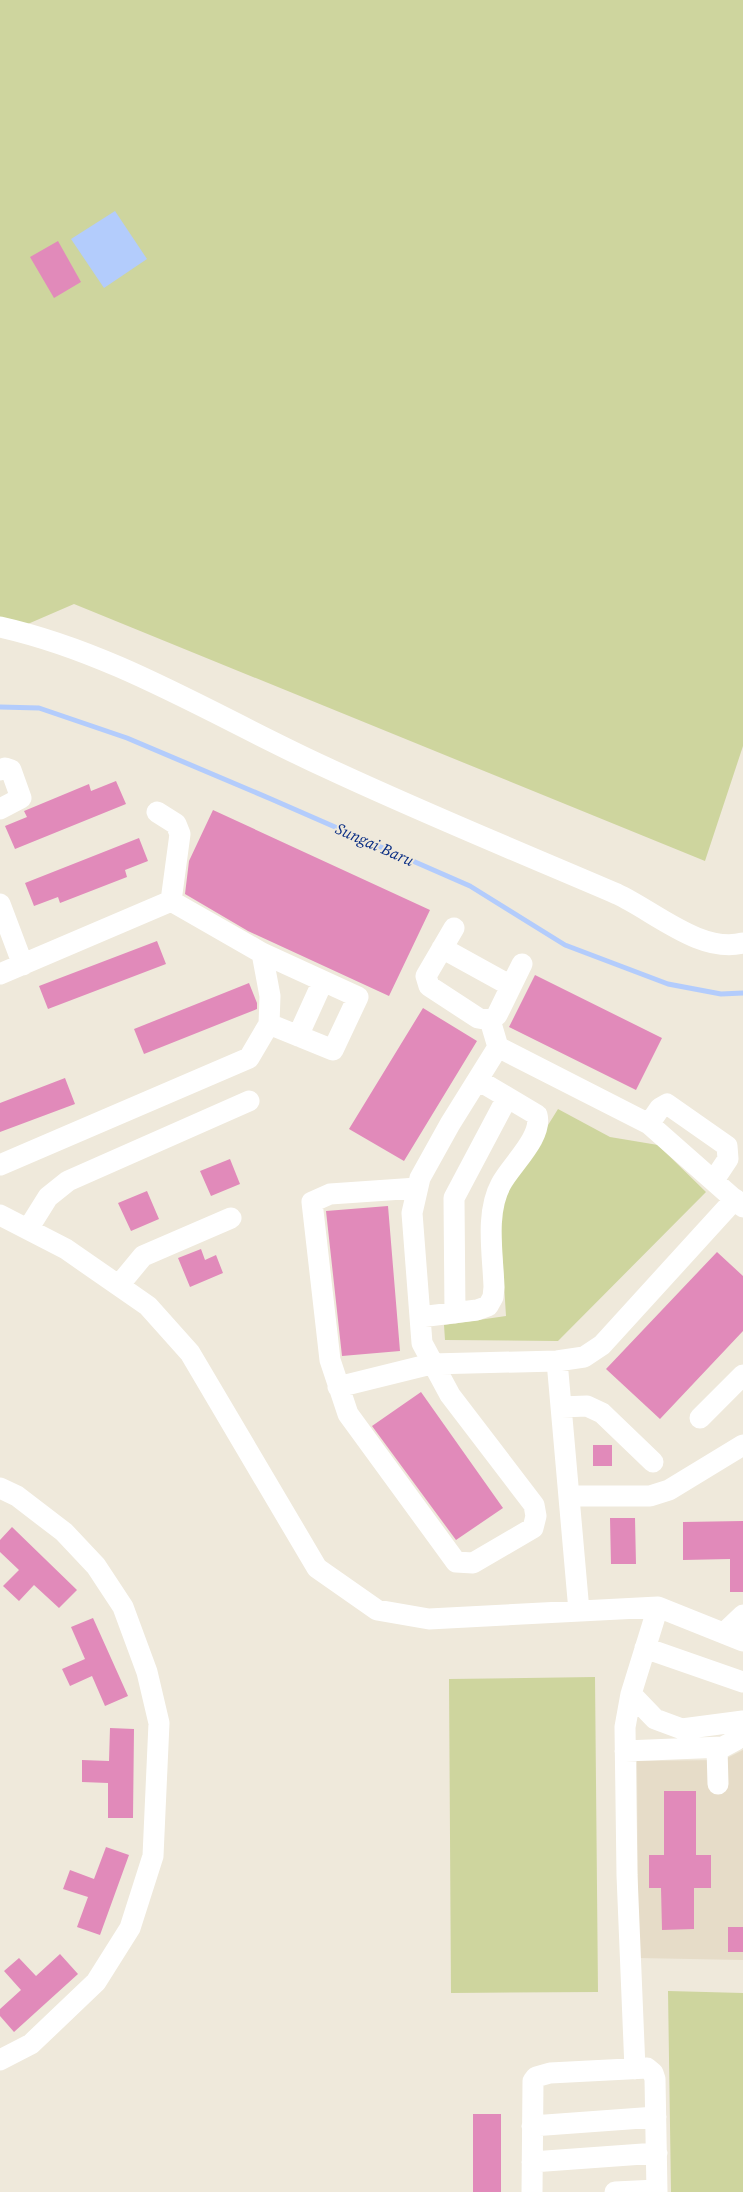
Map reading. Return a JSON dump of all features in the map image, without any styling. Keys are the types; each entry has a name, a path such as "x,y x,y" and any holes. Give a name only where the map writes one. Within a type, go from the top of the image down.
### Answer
{"lane":[{"path":"0,627 32,634 138,674 324,767 621,896 702,940 734,945 743,943"},
{"path":"0,770 11,770 21,798 0,808"},
{"path":"157,812 176,824 180,834 171,901"},
{"path":"171,901 262,954 358,997 333,1050 269,1024"},
{"path":"0,974 171,901"},
{"path":"0,904 6,936 23,965"},
{"path":"454,928 426,976 429,986 478,1018 490,1020 497,1015 522,964"},
{"path":"442,948 511,986"},
{"path":"0,1165 249,1058 269,1024 270,996 262,954"},
{"path":"298,1036 323,981"},
{"path":"338,1387 431,1364 557,1361 584,1357 602,1345 739,1203 649,1124 498,1047 490,1020"},
{"path":"417,1188 330,1194 312,1202 330,1360 348,1414 456,1562 473,1562 533,1528 536,1516 534,1505 450,1395 431,1364 422,1343 412,1213 417,1188 424,1170 498,1047"},
{"path":"420,1317 476,1310 488,1306 492,1297 492,1212 495,1197 501,1184 535,1134 539,1122 537,1115 478,1080"},
{"path":"455,1313 454,1198 507,1098"},
{"path":"28,1229 48,1197 68,1181 249,1101"},
{"path":"649,1124 660,1108 667,1104 727,1146 728,1158 714,1180"},
{"path":"0,1215 66,1249 148,1306 190,1353 317,1568 377,1610 429,1619 658,1607 734,1637 743,1615"},
{"path":"119,1285 143,1256 231,1218"},
{"path":"557,1361 579,1611"},
{"path":"700,1418 743,1375"},
{"path":"561,1407 587,1406 602,1413 654,1462"},
{"path":"569,1496 650,1496 669,1490 743,1445"},
{"path":"0,1488 17,1496 64,1532 96,1566 124,1607 147,1672 159,1723 153,1856 130,1928 96,1982 30,2044 0,2060"},
{"path":"635,2069 625,1727 631,1694 658,1607"},
{"path":"644,1648 743,1682"},
{"path":"631,1694 655,1719 682,1729 743,1721"},
{"path":"625,1751 717,1748 736,1740 743,1725"},
{"path":"717,1748 718,1784"},
{"path":"532,2192 533,2081 536,2077 550,2073 647,2068 654,2073 657,2191 615,2192"},
{"path":"532,2126 656,2117"},
{"path":"532,2162 657,2153"}],"shaded area":[{"path":"743,1750 743,1960 638,1958 637,1761 723,1760"}],"green space":[{"path":"0,0 743,0 743,746 705,861 74,604 0,636"},
{"path":"558,1109 610,1137 658,1145 706,1192 558,1341 445,1340 444,1325 506,1316 499,1204"},
{"path":"595,1677 598,1992 451,1993 449,1679"},
{"path":"668,1991 743,1993 743,2192 671,2192"}],"water":[{"path":"115,211 147,259 104,288 71,239"}],"building":[{"path":"58,241 81,282 54,298 30,257"},
{"path":"116,781 126,804 15,849 5,826 27,817 24,811 89,784 91,791"},
{"path":"213,810 430,910 389,996 248,931 185,894 189,861"},
{"path":"139,838 148,861 125,870 127,877 60,903 58,897 34,906 25,883"},
{"path":"157,941 166,964 48,1009 39,986"},
{"path":"535,975 662,1038 636,1090 509,1027"},
{"path":"249,983 257,1003 257,1009 144,1054 134,1029"},
{"path":"423,1008 477,1041 404,1161 349,1129"},
{"path":"65,1078 75,1104 0,1132 0,1103"},
{"path":"230,1159 240,1184 211,1196 200,1171"},
{"path":"147,1191 159,1219 131,1231 118,1203"},
{"path":"388,1206 400,1351 342,1356 326,1211"},
{"path":"201,1249 205,1260 216,1255 223,1273 190,1287 178,1258"},
{"path":"717,1252 743,1276 743,1331 660,1419 606,1369"},
{"path":"421,1392 503,1508 456,1540 372,1426"},
{"path":"593,1445 612,1445 612,1466 593,1466"},
{"path":"610,1518 635,1518 636,1564 611,1564"},
{"path":"743,1521 743,1592 730,1592 730,1559 683,1560 683,1522"},
{"path":"12,1527 77,1590 59,1608 34,1585 19,1601 3,1586 19,1570 0,1552 0,1540"},
{"path":"93,1618 128,1696 105,1706 92,1676 70,1686 62,1669 85,1659 71,1627"},
{"path":"110,1728 134,1729 133,1818 108,1818 108,1783 82,1782 82,1760 109,1761"},
{"path":"664,1791 696,1791 696,1855 711,1855 711,1888 694,1888 694,1929 662,1930 661,1888 649,1888 649,1855 664,1855"},
{"path":"106,1847 129,1855 100,1935 77,1927 88,1897 63,1889 70,1870 94,1879"},
{"path":"728,1927 743,1927 743,1952 728,1952"},
{"path":"60,1954 78,1974 14,2032 0,2016 0,2009 21,1990 4,1971 19,1958 36,1976"},
{"path":"473,2114 501,2114 501,2192 473,2192"}],"waterway":[{"name":"Sungai Baru","path":"0,707 39,708 127,738 470,886 565,945 668,984 721,994 743,993"}]}
